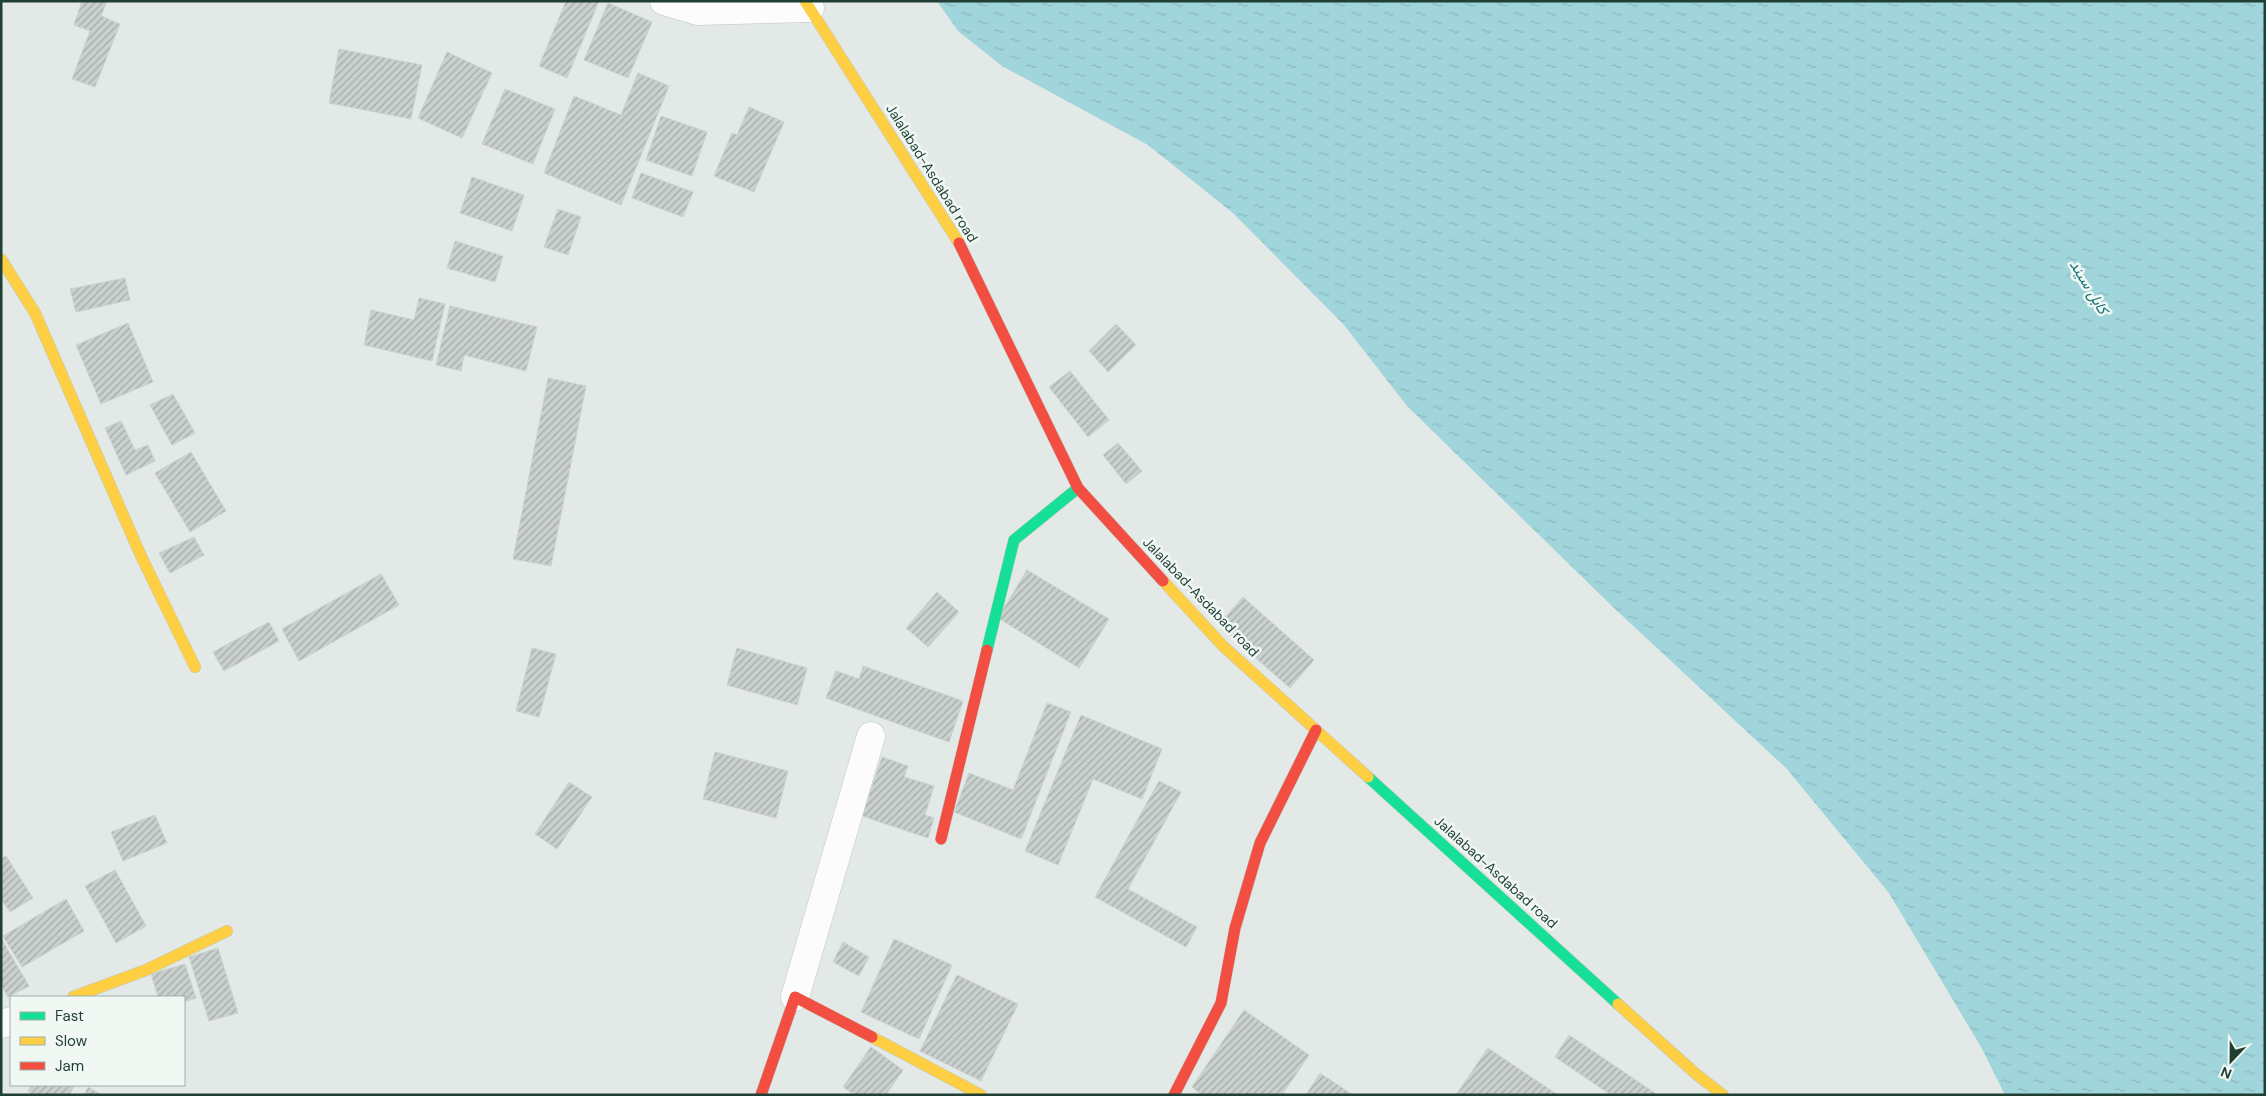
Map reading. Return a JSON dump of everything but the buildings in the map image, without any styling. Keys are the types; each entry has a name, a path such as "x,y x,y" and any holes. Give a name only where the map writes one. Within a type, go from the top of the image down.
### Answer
{"street":[{"path":"664,1 698,11 808,4"},
{"name":"Jalalabad-Asdabad road","path":"808,4 955,235 1078,488 1223,646 1689,1067 1723,1095"},
{"path":"1,259 35,313 141,556 195,667"},
{"path":"940,839 1014,540 1078,488"},
{"path":"1174,1095 1221,1003 1235,928 1260,843 1316,730"},
{"path":"761,1095 795,997 871,736"},
{"path":"76,996 146,970 227,931"},
{"path":"795,997 981,1095"}],"water":[{"name":"کابل سيند","path":"937,1 2265,1 2265,1095 2005,1095 1981,1047 1889,893 1786,768 1614,608 1407,406 1344,325 1233,213 1148,145 1002,66 958,31"}],"traffic: fast":[{"path":"987,650 1014,540 1078,488"},
{"path":"1368,777 1618,1004"}],"traffic: slow":[{"path":"805,1 959,243"},
{"path":"1,259 35,313 141,556 195,667"},
{"path":"1163,581 1223,646 1368,777"},
{"path":"76,996 146,970 227,931"},
{"path":"1618,1004 1696,1074 1723,1095"},
{"path":"872,1037 981,1095"}],"traffic: jam":[{"path":"959,243 1078,488 1163,581"},
{"path":"941,839 987,650"},
{"path":"1174,1095 1221,1003 1235,928 1260,843 1316,730"},
{"path":"761,1095 795,997 872,1037"}]}
